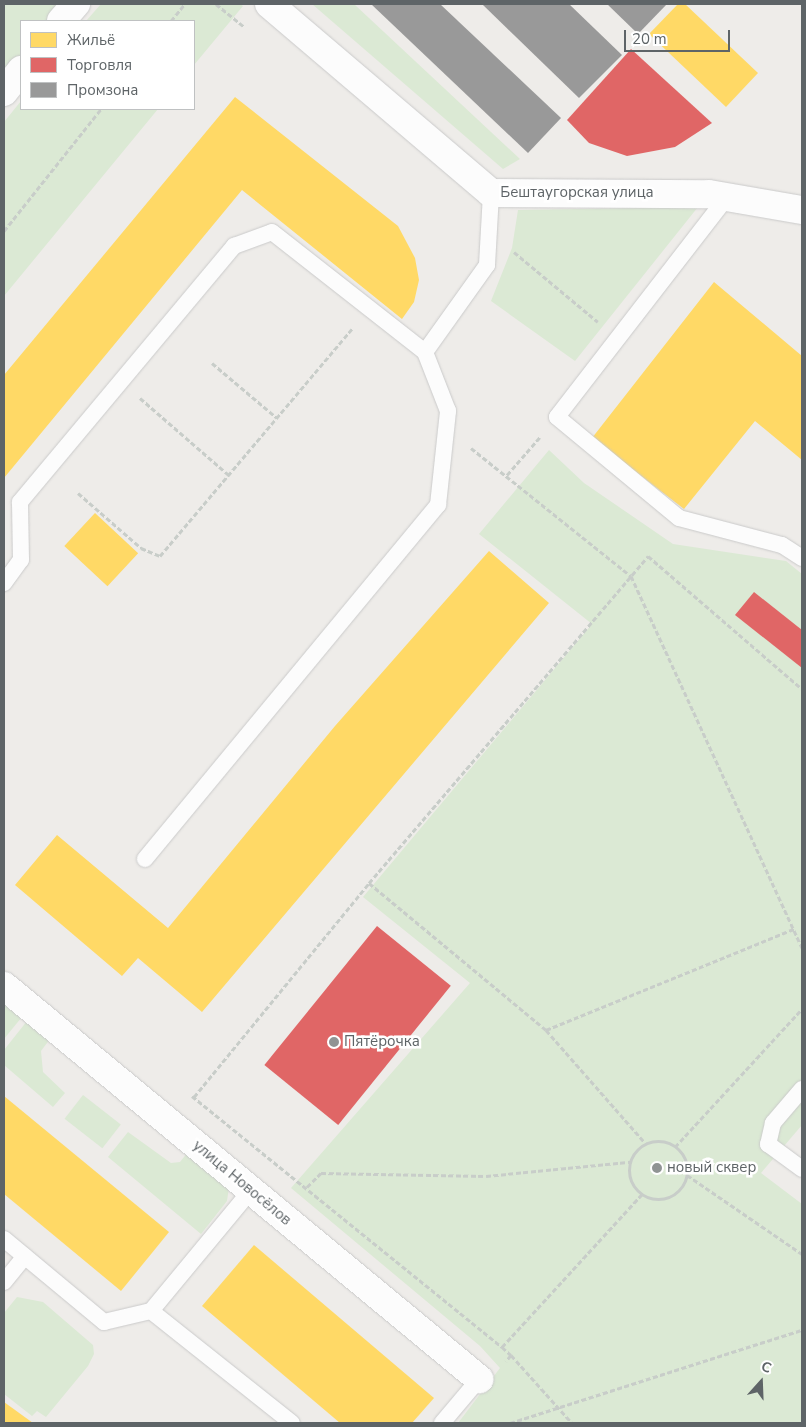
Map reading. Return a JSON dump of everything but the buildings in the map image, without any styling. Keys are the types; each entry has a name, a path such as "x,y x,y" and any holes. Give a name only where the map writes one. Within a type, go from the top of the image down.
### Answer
{"street":[{"path":"62,20 76,4"},
{"name":"Бештаугорская улица","path":"269,4 491,193 709,194 802,210"},
{"path":"4,92 20,71"},
{"name":"улица Новосёлов","path":"4,986 480,1379"}],"lane":[{"path":"425,352 487,265 491,193"},
{"path":"727,197 556,417 679,518 782,545 802,558"},
{"path":"4,583 21,560 20,502 234,246 272,232 425,352 448,411 438,505 144,859"},
{"path":"802,1089 773,1123 768,1144 802,1169"},
{"path":"4,1239 104,1322 151,1311 251,1190"},
{"path":"4,1282 25,1256"},
{"path":"151,1311 292,1423"},
{"path":"442,1423 480,1379"}],"path":[{"path":"173,20 186,4"},
{"path":"4,231 101,110"},
{"path":"78,493 141,548 160,556 370,309"},
{"path":"212,363 277,418"},
{"path":"134,393 229,475"},
{"path":"507,475 556,417"},
{"path":"446,429 507,475 632,576 802,947"},
{"path":"194,1097 369,883 648,556 802,689"},
{"path":"369,883 546,1030 646,1144"},
{"path":"546,1030 794,929"},
{"path":"676,1147 802,1008"},
{"path":"307,1187 321,1174 486,1176 630,1162 646,1144 661,1141 676,1147 685,1159 687,1175 683,1184 669,1197 650,1197 642,1194 631,1180 630,1162"},
{"path":"687,1175 802,1254"},
{"path":"502,1346 642,1194"},
{"path":"510,1423 802,1330"},
{"path":"511,1355 572,1423"}],"green space":[{"path":"4,4 68,4 54,20 20,20 20,59 4,78"},
{"path":"101,4 240,4 243,6 195,64 195,20 87,20"},
{"path":"312,4 354,4 520,159 503,169"},
{"path":"20,102 20,110 157,110 4,296 4,122"},
{"path":"698,207 575,361 491,301 512,248 518,210"},
{"path":"549,450 584,483 673,544 786,561 802,574 802,1125 761,1173 802,1204 802,1423 458,1423 500,1368 480,1346 291,1188 470,983 363,897 592,624 479,534"},
{"path":"4,1003 26,1012 4,1039"},
{"path":"31,1016 53,1035 41,1051 43,1072 65,1093 53,1107 4,1065 4,1050"},
{"path":"83,1095 121,1125 102,1148 65,1119"},
{"path":"128,1132 171,1163 180,1162 188,1152 229,1187 227,1201 201,1234 108,1157"},
{"path":"17,1297 43,1302 93,1345 94,1354 88,1366 46,1417 37,1411 32,1416 4,1394 4,1313"}],"place":[{"name":"Пятёрочка","path":"334,1042"},
{"name":"новый сквер","path":"657,1168"}]}
